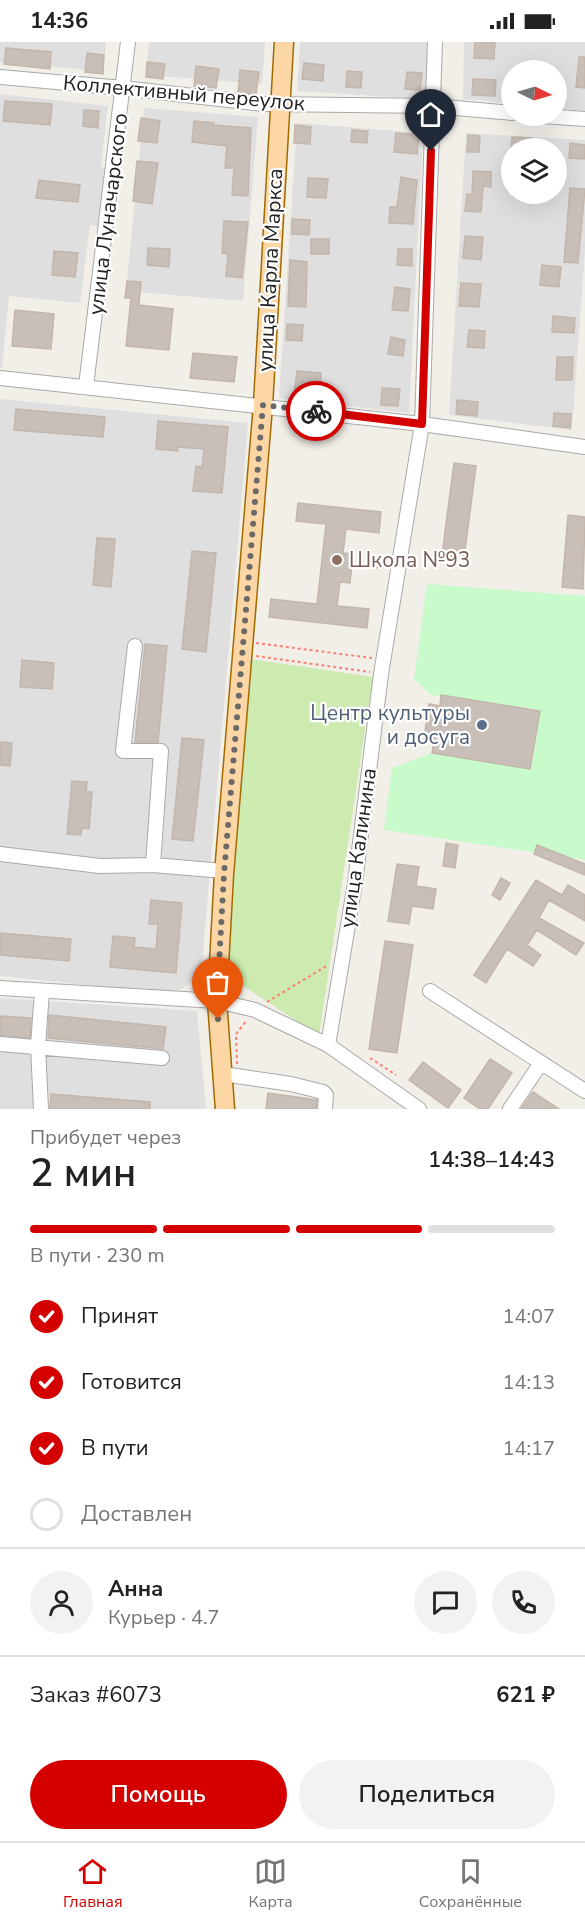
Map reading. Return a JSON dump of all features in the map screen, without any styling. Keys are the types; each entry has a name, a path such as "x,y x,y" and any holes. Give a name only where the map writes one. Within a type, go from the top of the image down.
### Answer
{"main road":[{"name":"улица Карла Маркса","path":"225,1109 230,1076 217,1001 224,871 263,405 284,42"}],"street":[{"name":"улица Луначарского","path":"86,386 128,42"},
{"name":"улица Калинина","path":"328,1045 344,955 383,667 422,424 435,42"},
{"name":"Коллективный переулок","path":"0,77 280,104 433,106 501,112"},
{"path":"567,118 585,119"},
{"path":"0,378 263,405 585,447"},
{"path":"135,646 123,751 161,751 153,865"},
{"path":"0,854 100,866 153,865 224,871"},
{"path":"0,988 217,1001 255,1010 328,1045 419,1109"},
{"path":"430,990 585,1091"},
{"path":"41,1109 38,1046 42,991"},
{"path":"0,1044 162,1058"},
{"path":"510,1109 541,1063"},
{"path":"230,1076 323,1092 326,1095 325,1109"},
{"path":"395,1093 397,1109"}],"path":[{"path":"351,567 399,568"},
{"path":"256,643 383,667"},
{"path":"255,656 383,667"},
{"path":"230,1076 236,1034 255,1010 344,955"}],"shaded area":[{"path":"0,42 106,42 103,71 0,62"},
{"path":"149,42 265,42 262,84 146,75"},
{"path":"300,42 429,42 426,99 297,91"},
{"path":"464,42 585,42 585,111 567,109 567,60 501,60 501,102 463,99"},
{"path":"0,94 108,106 101,166 109,172 102,227 90,225 80,303 9,296 2,368 0,368"},
{"path":"144,108 258,117 243,301 126,291"},
{"path":"297,123 423,133 409,413 279,398"},
{"path":"466,133 551,138 501,138 501,204 567,204 567,139 585,140 585,250 572,430 449,415"},
{"path":"0,399 248,423 201,976 174,994 0,976"},
{"path":"0,998 197,1011 206,1109 0,1109"}],"green space":[{"path":"427,584 585,596 585,860 384,830 392,768 432,753 531,769 540,711 431,695 414,679"},
{"path":"250,659 373,677 319,1036 227,975"}],"building":[{"path":"475,42 495,42 494,59 474,58"},
{"path":"6,48 51,52 50,69 4,64"},
{"path":"87,53 104,55 103,74 85,72"},
{"path":"579,57 585,57 585,88 576,87"},
{"path":"147,62 165,64 163,79 146,77"},
{"path":"304,63 324,65 323,81 302,79"},
{"path":"196,66 219,69 216,88 194,86"},
{"path":"240,70 259,72 256,94 238,92"},
{"path":"347,71 362,72 361,88 346,87"},
{"path":"407,72 422,73 420,90 405,89"},
{"path":"473,79 496,80 495,96 472,95"},
{"path":"5,101 52,104 50,125 3,121"},
{"path":"84,110 99,111 98,128 83,126"},
{"path":"141,118 160,121 157,143 138,141"},
{"path":"194,121 251,128 248,196 232,195 234,168 225,168 227,146 192,142"},
{"path":"295,125 311,127 310,144 294,143"},
{"path":"352,130 368,131 367,143 351,142"},
{"path":"396,133 419,135 417,154 394,152"},
{"path":"468,135 480,136 479,152 467,152"},
{"path":"570,143 585,145 585,159 569,158"},
{"path":"137,161 158,163 152,204 133,201"},
{"path":"473,171 491,172 491,187 483,186 481,212 465,211 467,194 472,194"},
{"path":"401,177 417,180 413,224 389,223 390,207 397,207"},
{"path":"308,178 328,179 326,198 307,197"},
{"path":"39,180 80,185 78,202 36,198"},
{"path":"570,188 585,189 578,263 564,262"},
{"path":"292,219 310,220 309,235 292,234"},
{"path":"224,221 248,222 242,278 226,276 228,254 222,253"},
{"path":"465,236 483,237 481,260 463,258"},
{"path":"311,239 329,239 329,254 311,254"},
{"path":"148,248 170,249 169,267 147,265"},
{"path":"398,249 412,249 412,266 397,265"},
{"path":"54,251 78,253 75,277 52,275"},
{"path":"290,260 307,262 306,307 288,306"},
{"path":"542,265 561,267 559,287 540,285"},
{"path":"127,281 141,282 139,305 173,309 169,350 126,346 131,298 125,298"},
{"path":"461,283 481,284 479,307 459,306"},
{"path":"395,287 410,289 408,311 392,310"},
{"path":"15,310 54,314 51,349 12,346"},
{"path":"553,316 575,318 574,333 552,332"},
{"path":"287,324 303,325 302,341 286,340"},
{"path":"469,330 485,331 484,348 467,347"},
{"path":"391,337 405,340 403,356 388,354"},
{"path":"193,353 237,357 234,382 190,378"},
{"path":"557,357 573,357 572,380 556,380"},
{"path":"297,371 321,373 319,398 294,396"},
{"path":"382,388 400,389 398,406 381,405"},
{"path":"457,400 478,402 477,416 456,414"},
{"path":"16,409 105,417 103,437 14,430"},
{"path":"554,413 571,414 570,428 553,426"},
{"path":"158,421 228,427 222,493 193,491 196,466 202,467 204,449 178,447 178,451 156,449"},
{"path":"454,463 476,466 464,558 442,555"},
{"name":"Школа №93","path":"298,503 381,512 379,533 346,529 343,553 353,554 350,583 340,582 337,606 369,609 367,628 269,617 271,599 317,604 326,524 296,521"},
{"path":"568,515 585,517 583,589 562,587"},
{"path":"97,538 115,539 111,587 93,585"},
{"path":"192,551 216,553 206,652 182,649"},
{"path":"145,644 167,646 158,742 135,742"},
{"path":"22,660 54,663 52,689 20,687"},
{"name":"Центр культуры и досуга","path":"441,695 540,711 530,769 432,753 434,741 424,739 429,704 440,706"},
{"path":"182,738 204,740 193,841 172,839"},
{"path":"0,742 12,743 10,766 0,765"},
{"path":"72,781 87,782 86,792 92,792 89,829 82,828 81,835 67,834"},
{"path":"446,843 458,845 455,868 443,866"},
{"path":"537,845 585,864 585,875 534,854"},
{"path":"397,864 419,867 416,886 436,889 433,909 412,906 409,924 388,921"},
{"path":"501,878 510,883 500,900 492,895"},
{"path":"536,880 562,895 568,885 585,895 585,921 549,900 539,918 584,943 576,955 537,930 527,945 541,955 533,966 507,949 486,983 474,975"},
{"path":"151,900 182,903 176,973 110,967 113,936 135,938 134,947 156,949 158,924 149,924"},
{"path":"0,933 71,939 69,961 0,955"},
{"path":"385,941 413,945 397,1053 369,1049"},
{"path":"49,1015 166,1027 163,1049 48,1038"},
{"path":"0,1016 31,1018 30,1038 0,1035"},
{"path":"490,1059 512,1073 488,1109 480,1109 464,1098"},
{"path":"423,1062 461,1090 448,1108 409,1080"},
{"path":"533,1092 559,1109 521,1109"},
{"path":"268,1093 317,1100 316,1109 266,1109"},
{"path":"51,1094 150,1102 150,1109 50,1109"}],"way so far":[{"path":"218,1019 224,874 263,405 316,411"}],"place":[{"name":"Школа №93","path":"337,560"},
{"name":"Центр культуры и досуга","path":"482,725"}],"route":[{"path":"316,411 422,424 431,151"}]}
